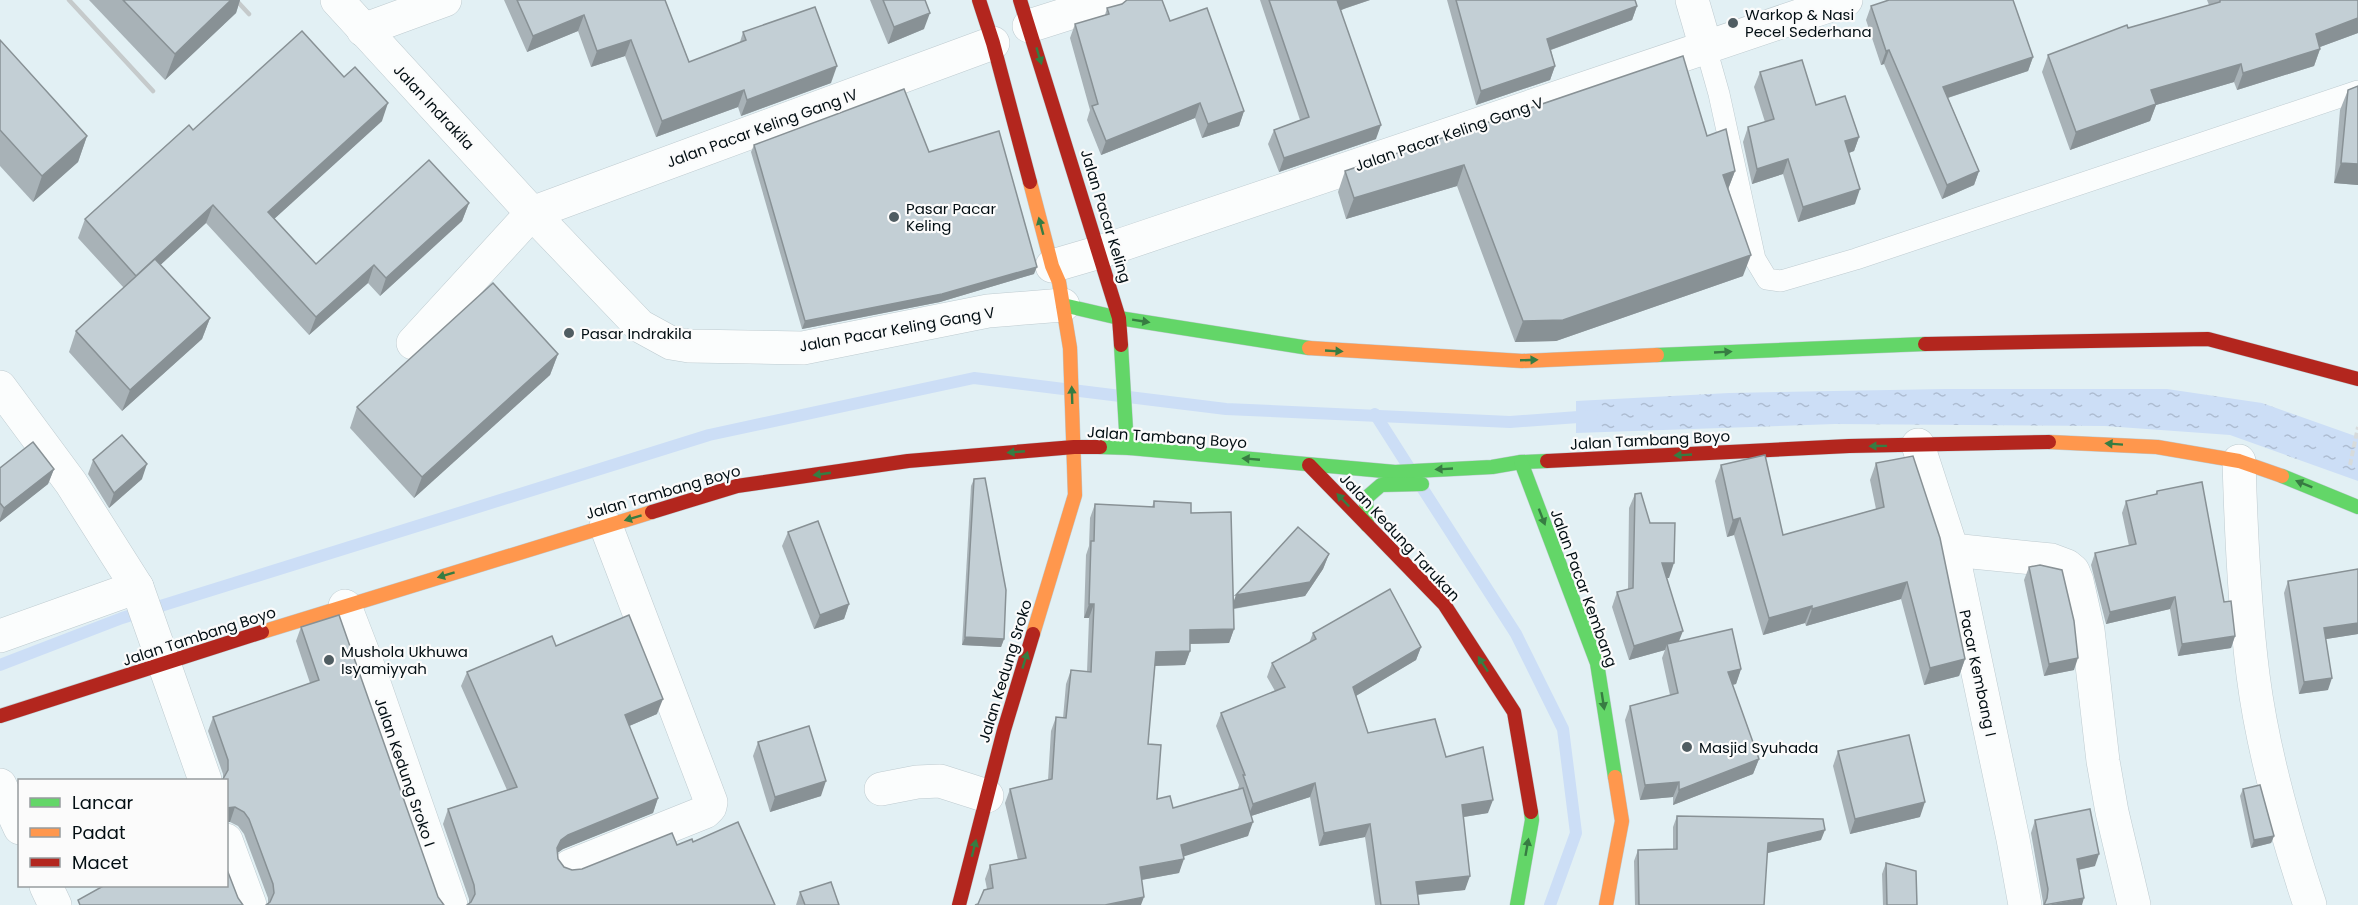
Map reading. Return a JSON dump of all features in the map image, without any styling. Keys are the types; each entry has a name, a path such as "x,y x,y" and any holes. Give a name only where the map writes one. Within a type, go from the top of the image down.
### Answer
{"main road":[{"path":"978,0 993,43 1052,266 1059,282 1070,356 1073,441"},
{"name":"Jalan Pacar Keling","path":"1025,13 1119,318 1126,430 1130,447"},
{"path":"1063,305 1119,318 1319,350 1522,361 1899,344 2208,339 2358,379"},
{"name":"Jalan Tambang Boyo","path":"0,716 160,654 345,606 737,486 908,461 1073,441 1309,465 1395,472 1492,476 1521,462 2022,441 2102,443 2157,447 2239,460 2358,507"},
{"name":"Jalan Kedung Sroko","path":"959,905 1007,719 1076,495 1073,441"},
{"name":"Jalan Pacar Kembang","path":"1521,462 1597,663 1623,821 1606,905"},
{"name":"Jalan Kedung Tarukan","path":"1309,465 1444,604 1515,712 1532,820 1517,905"},
{"path":"1367,525 1366,498 1381,485 1401,486 1492,476"},
{"path":"1514,483 1534,495"}],"street":[{"name":"Jalan Indrakila","path":"337,0 532,213"},
{"path":"363,30 445,0"},
{"path":"1025,13 1111,0"},
{"path":"1692,0 1706,48"},
{"name":"Jalan Pacar Keling Gang V","path":"1052,266 1100,252 1846,0"},
{"name":"Jalan Pacar Keling Gang IV","path":"532,213 993,43"},
{"path":"412,343 532,213"},
{"name":"Jalan Pacar Keling Gang V","path":"532,213 640,326 671,343 689,346 803,348 988,311 1063,305"},
{"path":"0,387 70,483 140,593 205,779"},
{"name":"Pacar Kembang I","path":"1918,445 1952,550 2025,905"},
{"path":"2239,460 2241,562 2253,677 2271,770 2310,905"},
{"path":"570,866 705,812 711,802 606,526"},
{"path":"1952,550 2051,560 2064,564 2076,576 2088,630 2109,792 2134,905"},
{"path":"0,636 140,593"},
{"name":"Jalan Kedung Sroko I","path":"345,606 451,905"},
{"path":"880,789 917,782 940,781 987,796"},
{"path":"0,785 18,824"},
{"path":"228,845 250,905"},
{"path":"47,887 55,905"}],"lane":[{"path":"1706,48 1719,94 1755,259 1767,279 1781,281 1856,259 2358,91"}],"path":[{"path":"2349,472 2358,427"}],"water":[{"path":"1945,389 2167,389 2262,403 2358,437 2358,481 2230,435 2105,426 1835,424 1576,433 1576,401 1729,393"}],"building":[{"path":"123,0 231,0 175,54"},
{"path":"517,0 665,0 689,62 746,40 743,32 815,7 837,66 747,100 744,90 662,121 631,40 597,51 584,15 533,36"},
{"path":"883,0 925,0 930,13 894,27"},
{"path":"1127,0 1162,0 1170,21 1207,8 1244,111 1208,124 1200,103 1106,141 1092,106 1098,104 1075,24 1109,14 1107,8 1122,4"},
{"path":"1269,0 1337,0 1381,125 1284,158 1274,130 1309,117"},
{"path":"1456,0 1635,0 1637,6 1547,39 1555,66 1481,91"},
{"path":"1889,0 2013,0 2033,57 1943,87 1979,171 1947,185 1889,50 1886,51 1871,6"},
{"path":"2220,0 2358,0 2358,18 2316,34 2320,49 2243,73 2241,64 2151,90 2156,104 2076,132 2048,55 2127,25 2128,28 2220,2"},
{"path":"302,31 344,77 355,67 388,103 268,212 316,264 429,160 469,203 386,278 374,265 316,317 213,205 136,276 85,219 189,125 193,130"},
{"path":"0,40 87,136 42,176 0,130"},
{"path":"1683,56 1707,136 1726,129 1735,171 1723,175 1751,255 1563,320 1523,321 1464,165 1354,198 1345,171"},
{"path":"1802,60 1816,105 1845,96 1859,137 1845,141 1860,189 1803,207 1788,159 1757,169 1748,127 1774,119 1760,72"},
{"path":"2358,86 2358,164 2341,163 2348,90"},
{"name":"Pasar Pacar Keling","path":"904,89 929,152 999,131 1037,267 942,294 805,321 754,145"},
{"path":"155,259 210,318 130,390 76,331"},
{"path":"493,283 558,354 422,477 357,407"},
{"path":"122,435 147,464 114,493 93,460"},
{"path":"33,442 54,469 4,508 0,503 0,468"},
{"path":"1765,455 1783,535 1884,507 1876,463 1913,456 1940,538 1965,659 1930,668 1907,582 1812,609 1812,606 1769,618 1740,518 1733,520 1721,465"},
{"path":"985,478 1006,590 1004,639 965,637 974,479"},
{"path":"2202,482 2224,602 2231,601 2235,636 2182,644 2175,597 2110,612 2095,553 2136,544 2126,501 2157,494 2157,491"},
{"path":"1641,493 1650,523 1675,523 1674,563 1662,563 1683,631 1634,646 1617,592 1633,588 1635,494"},
{"path":"1154,501 1191,503 1191,513 1231,512 1234,629 1190,630 1190,651 1156,652 1148,744 1161,745 1157,799 1170,796 1173,808 1243,788 1253,822 1181,845 1184,859 1140,867 1144,897 1105,905 975,905 978,904 984,890 993,888 990,865 1026,858 1010,789 1052,779 1056,717 1066,718 1071,670 1091,672 1094,604 1089,604 1095,504 1154,507"},
{"path":"818,521 849,604 820,615 788,532"},
{"path":"1298,527 1329,554 1310,582 1236,595"},
{"path":"2040,565 2062,570 2074,621 2078,658 2049,664 2029,567"},
{"path":"2358,569 2358,623 2324,628 2332,678 2304,682 2288,581"},
{"path":"1390,589 1421,647 1353,687 1368,733 1435,719 1446,757 1483,747 1493,800 1462,805 1470,876 1416,882 1419,905 1381,905 1370,824 1324,833 1315,783 1253,804 1243,775 1245,775 1221,713 1285,687 1272,663 1316,639 1313,633"},
{"path":"339,615 438,897 444,905 266,905 274,893 273,884 249,819 244,812 235,807 228,808 228,779 223,779 228,770 228,760 213,717 319,680 301,627"},
{"path":"629,615 663,699 625,715 658,798 568,835 561,840 557,848 558,859 564,867 572,870 582,869 672,833 677,845 692,839 693,842 738,822 775,905 467,905 475,894 474,885 448,809 517,787 467,672 552,636 556,646"},
{"path":"1732,629 1741,669 1728,672 1759,759 1679,790 1679,782 1645,785 1630,706 1678,693 1667,644"},
{"path":"809,726 826,781 775,797 758,742"},
{"path":"1909,735 1925,802 1855,819 1838,751"},
{"path":"2260,785 2274,836 2254,840 2243,789"},
{"path":"2090,809 2099,854 2077,859 2084,898 2044,905 2048,889 2035,820"},
{"path":"1677,816 1823,819 1825,830 1768,843 1764,905 1639,905 1638,850 1677,849"},
{"path":"1886,863 1916,871 1917,905 1887,905"},
{"path":"228,872 243,905 80,905 78,900 101,887 228,887"},
{"path":"831,882 839,905 805,905 800,892"}],"waterway":[{"path":"0,665 122,618 709,435 974,378 1226,409 1510,422 1592,416"},
{"path":"1375,414 1410,469"},
{"path":"1421,486 1516,634 1563,729 1576,833 1550,905"}],"railway":[{"path":"69,0 153,91"},
{"path":"236,0 249,14"}],"traffic: fast":[{"path":"1063,305 1119,318 1309,348"},
{"path":"1657,355 1925,344"},
{"path":"1121,345 1126,430 1130,448"},
{"path":"1100,447 1395,472 1492,467 1521,462 1547,461"},
{"path":"1521,462 1597,663 1615,777"},
{"path":"2282,476 2358,507"},
{"path":"1367,525 1366,498 1381,485 1422,484"},
{"path":"1517,905 1532,820 1531,812"}],"traffic: slow":[{"path":"1030,182 1052,266 1059,282 1070,348 1075,495 1033,634"},
{"path":"1309,348 1522,361 1657,355"},
{"path":"2049,442 2157,447 2239,461 2282,476"},
{"path":"262,632 652,512"},
{"path":"1606,905 1622,821 1615,777"}],"traffic: jam":[{"path":"979,0 993,43 1030,182"},
{"path":"1020,0 1119,318 1121,345"},
{"path":"1925,344 2208,339 2358,379"},
{"path":"1547,461 1849,446 2049,442"},
{"path":"652,512 737,486 908,461 1074,447 1100,447"},
{"path":"1309,465 1444,604 1514,712 1531,812"},
{"path":"0,716 262,632"},
{"path":"959,905 1004,730 1033,634"}],"place":[{"name":"Warkop & Nasi Pecel Sederhana","path":"1733,23"},
{"name":"Pasar Pacar Keling","path":"894,217"},
{"name":"Pasar Indrakila","path":"569,333"},
{"name":"Mushola Ukhuwa Isyamiyyah","path":"329,660"},
{"name":"Masjid Syuhada","path":"1687,747"}]}
